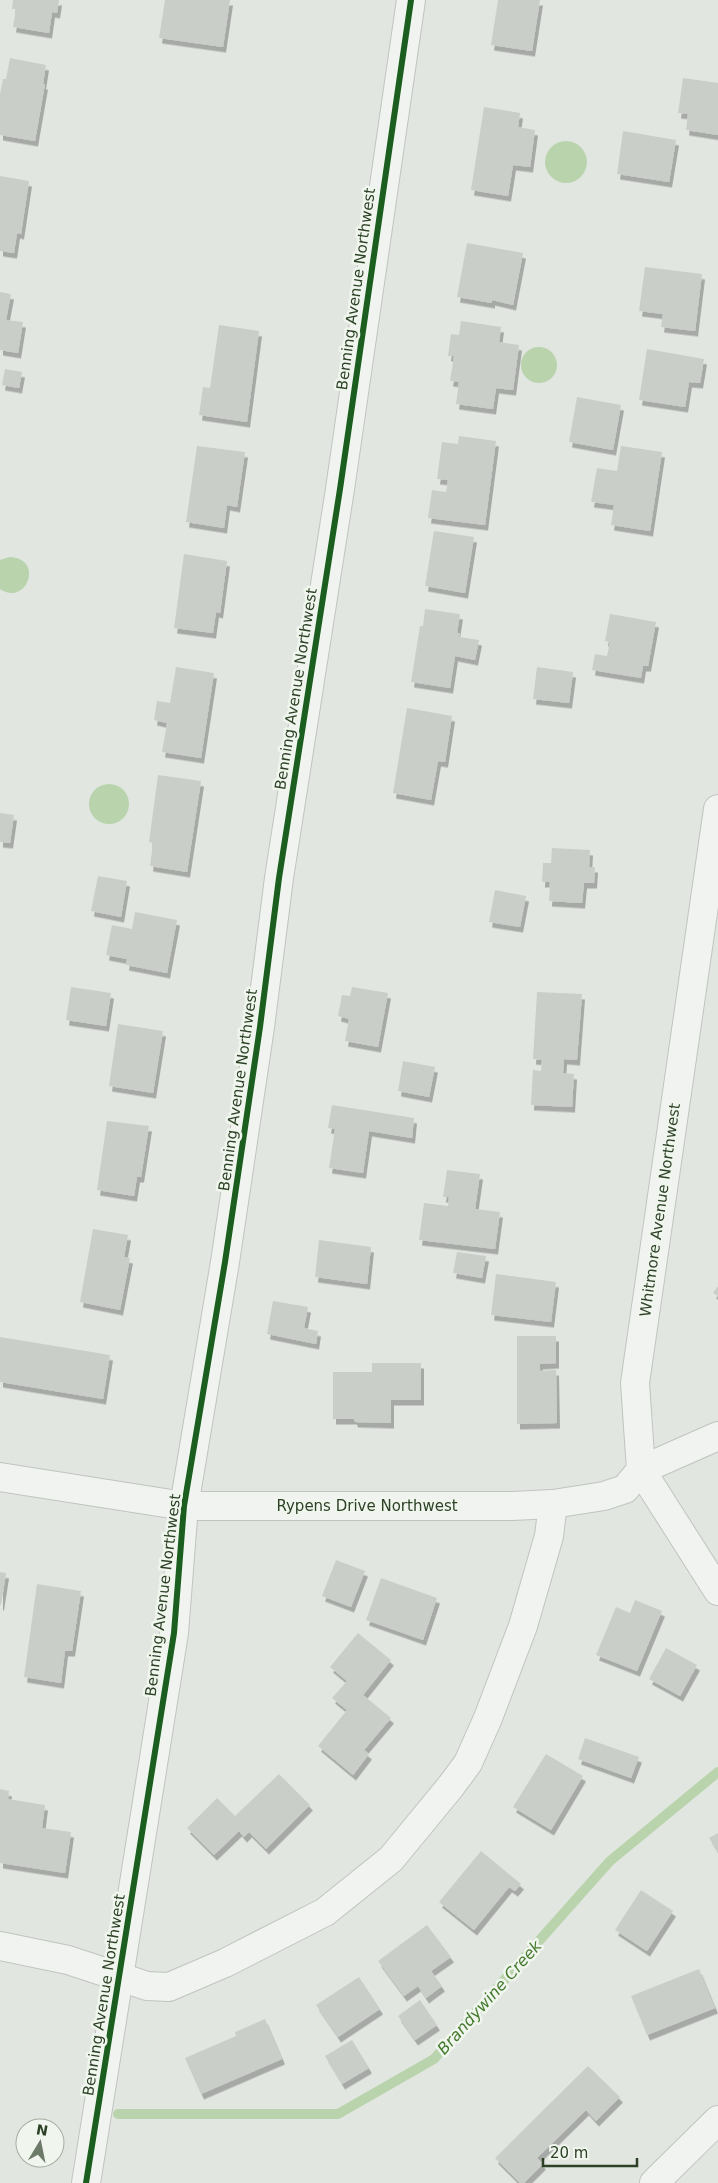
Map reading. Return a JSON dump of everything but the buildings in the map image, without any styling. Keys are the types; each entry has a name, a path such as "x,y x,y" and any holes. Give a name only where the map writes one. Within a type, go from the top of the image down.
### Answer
{"street":[{"name":"Benning Avenue Northwest","path":"86,2183 174,1634 184,1506 227,1252 279,878 336,516 411,0"},
{"name":"Whitmore Avenue Northwest","path":"718,809 711,898 635,1383 641,1470 718,1591"},
{"name":"Rypens Drive Northwest","path":"0,1477 184,1506 512,1506 553,1504 598,1498 625,1489 641,1470 718,1436"},
{"path":"0,1946 68,1960 147,1986 169,1987 225,1962 325,1912 392,1858 451,1786 468,1762 478,1742 523,1626 549,1536 553,1504"},
{"path":"654,2183 718,2120"}],"shaded area":[{"path":"570,141 578,144 584,150 587,162 584,174 578,180 562,183 554,180 548,174 545,158 548,150 554,144"},
{"path":"539,347 551,353 557,365 551,377 539,383 527,377 521,365 527,353"},
{"path":"10,557 21,560 27,565 29,573 24,587 17,592 9,593 0,589 0,560"},
{"path":"113,784 120,787 126,793 129,804 128,812 120,821 113,824 105,824 98,821 90,812 89,800 92,793 101,785"}],"waterway":[{"name":"Brandywine Creek","path":"118,2114 338,2114 434,2059 610,1861 718,1772"}],"cycle path":[{"path":"86,2183 174,1633 184,1506 225,1262 260,1027 279,878 340,489 411,0"}]}
